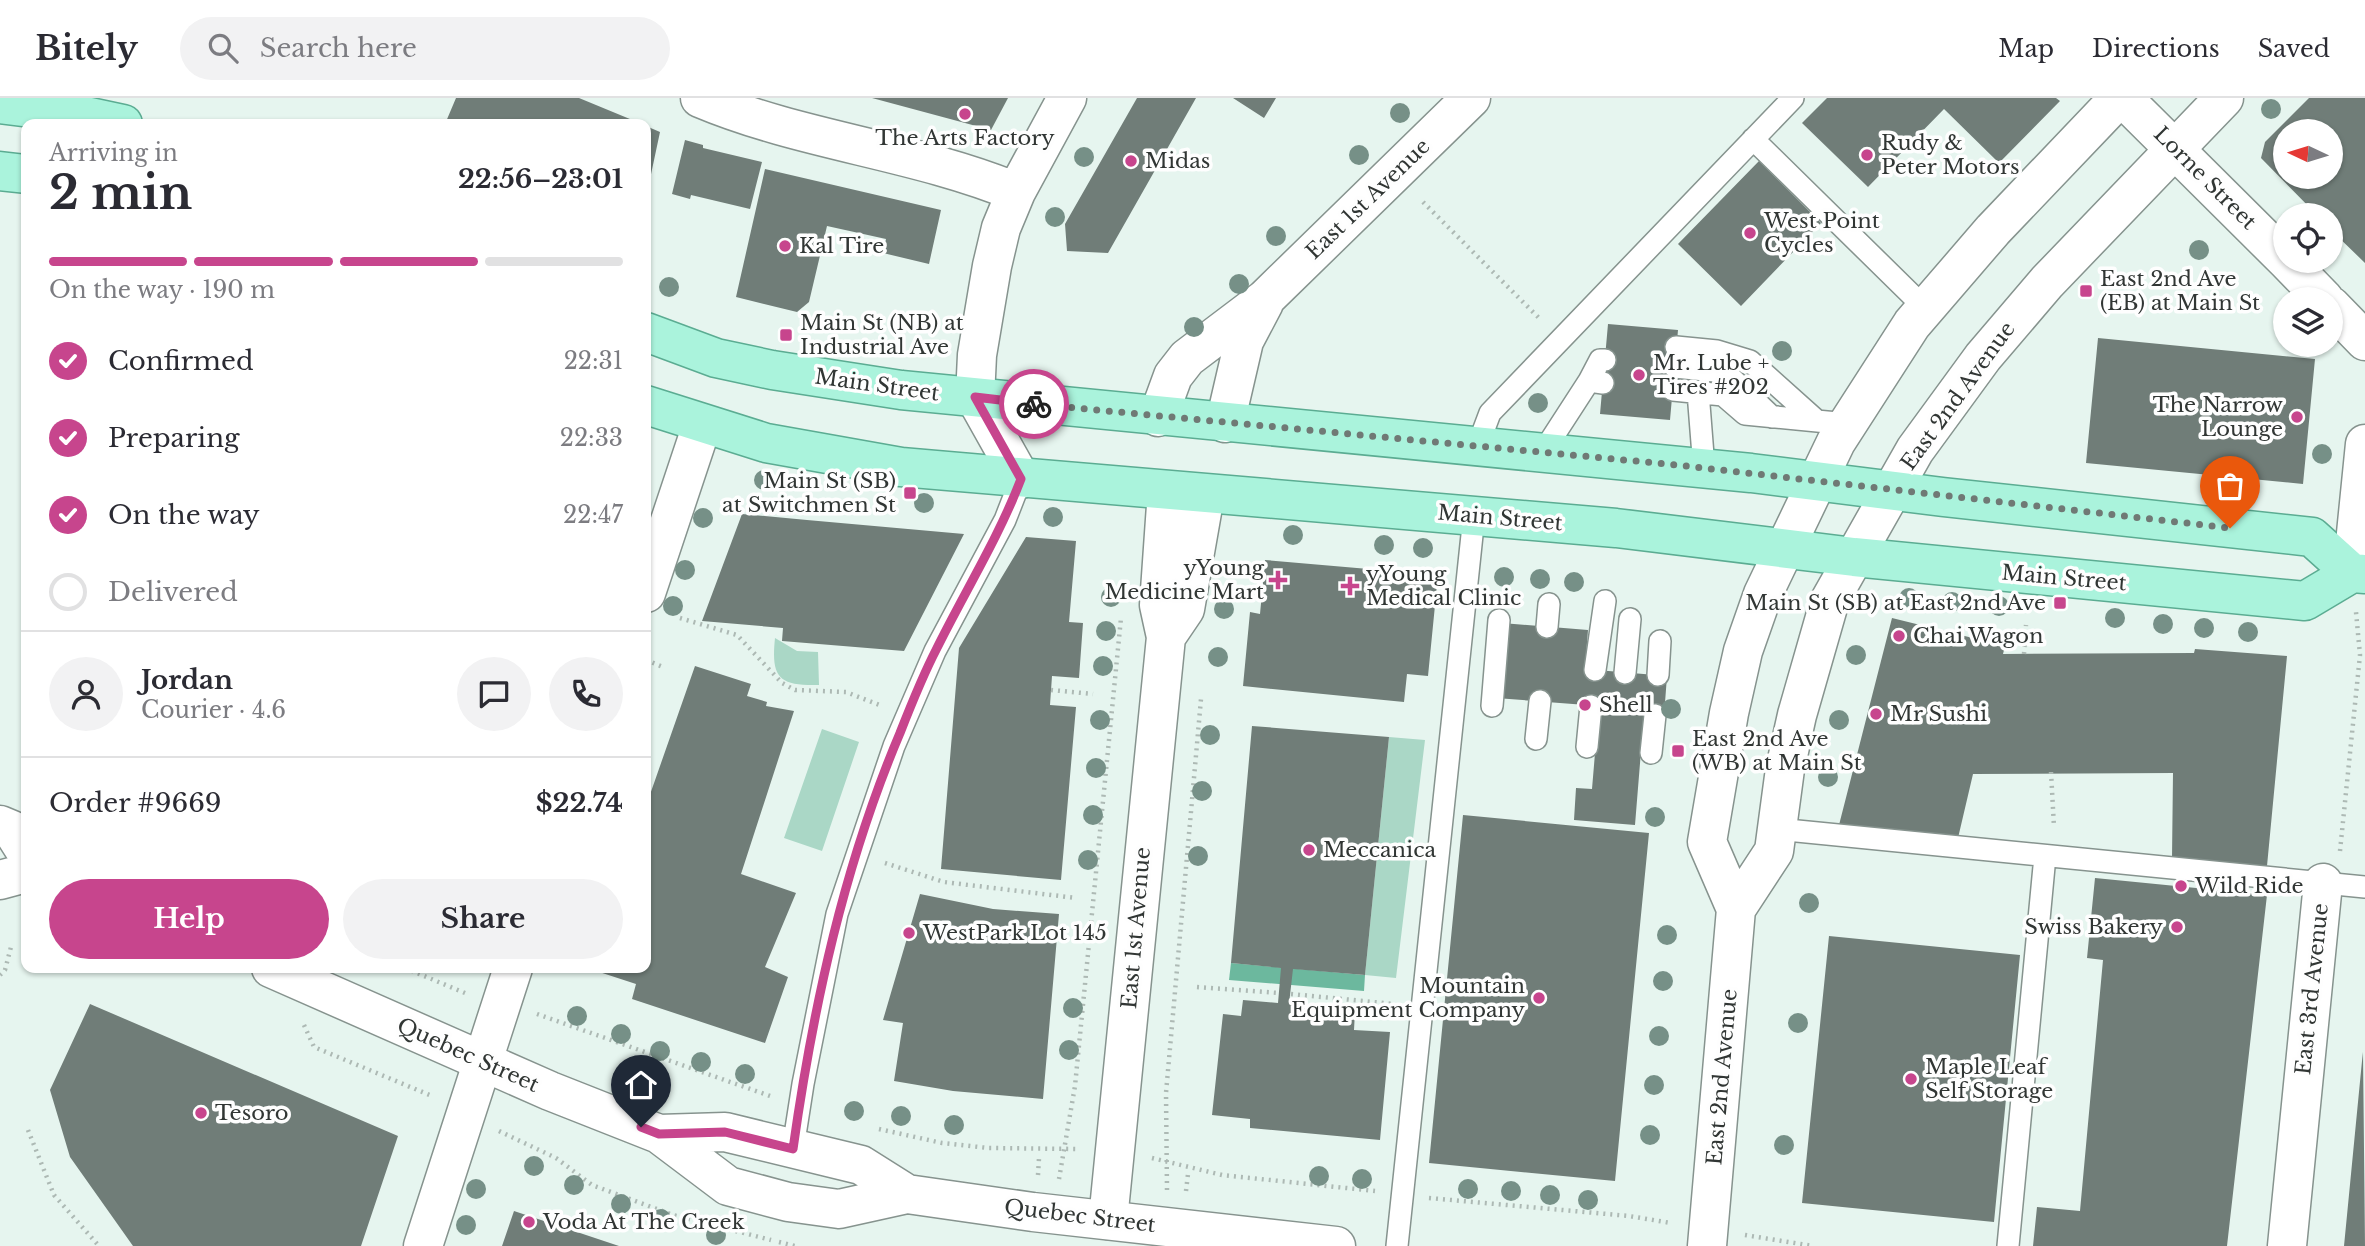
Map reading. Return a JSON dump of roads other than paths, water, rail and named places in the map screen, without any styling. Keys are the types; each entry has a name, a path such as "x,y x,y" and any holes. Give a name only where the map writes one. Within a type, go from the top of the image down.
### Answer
{"main road":[{"path":"1021,479 975,397 979,345 992,266 1016,192 1067,98"},
{"name":"East 1st Avenue","path":"1158,417 1173,376 1187,358 1265,299 1471,98"},
{"name":"Lorne Street","path":"2121,98 2273,247"},
{"name":"East 2nd Avenue","path":"1736,909 1707,842 1729,713 1743,652 1763,594 1817,481 1833,423 1925,308 1993,230 2121,98"},
{"name":"East 2nd Avenue","path":"1707,1246 1736,909 1774,851 1785,769 1811,663 1830,600 1915,450 1983,356 2047,282 2224,98"},
{"path":"723,102 774,125 956,169 1016,192"},
{"path":"0,104 99,119"},
{"path":"0,171 21,173"},
{"name":"Lorne Street","path":"2299,273 2312,287"},
{"name":"East 1st Avenue","path":"1225,423 1244,341 1265,299"},
{"path":"2343,318 2365,341"},
{"name":"Main Street","path":"651,334 716,358 772,370 975,397 1158,417 1704,468 2312,537 2359,574 2305,601 1854,557 1785,547 1474,516 1021,479 823,456 702,425 651,407"},
{"path":"651,578 702,425"},
{"path":"2359,574 2365,444"},
{"name":"East 1st Avenue","path":"1108,1220 1166,637 1159,605 1167,491"},
{"name":"East 1st Avenue","path":"1166,637 1185,609 1205,495"},
{"path":"0,825 12,830 21,844"},
{"path":"0,880 21,874"},
{"name":"East 3rd Avenue","path":"2287,1246 2323,883"},
{"name":"Quebec Street","path":"282,973 659,1134 728,1186 788,1202 839,1209 907,1194 1336,1246"},
{"path":"423,1246 511,973"},
{"name":"Quebec Street","path":"659,1134 725,1132 861,1165 907,1194"}],"lane":[{"path":"1478,445 1490,413 1793,98"},
{"path":"1754,139 1925,308"},
{"path":"1772,417 1725,372 1675,357 1717,351 1749,361 1833,423"},
{"path":"1543,452 1596,382 1600,360 1605,360"},
{"path":"1672,390 1723,395 1745,414 1833,423"},
{"path":"1698,393 1704,468"},
{"path":"793,1149 803,1084 837,915 907,716 935,651 1005,520 1021,479"},
{"path":"1397,1246 1474,516"},
{"path":"1595,670 1605,601"},
{"path":"1547,627 1549,604"},
{"path":"1625,673 1630,619"},
{"path":"1492,706 1499,620"},
{"path":"1658,676 1660,641"},
{"path":"1536,739 1540,701"},
{"path":"1587,747 1591,706"},
{"path":"1651,753 1655,715"},
{"path":"1777,829 2365,887"},
{"path":"2008,1246 2050,857"}],"place":[{"name":"The Arts Factory","path":"965,114"},
{"name":"Rudy & Peter Motors","path":"1867,155"},
{"name":"Midas","path":"1131,161"},
{"name":"West Point Cycles","path":"1750,233"},
{"name":"Kal Tire","path":"785,246"},
{"name":"East 2nd Ave (EB) at Main St","path":"2086,291"},
{"name":"Main St (NB) at Industrial Ave","path":"786,335"},
{"name":"Mr. Lube + Tires #202","path":"1639,375"},
{"name":"The Narrow Lounge","path":"2297,417"},
{"name":"Main St (SB) at Switchmen St","path":"910,493"},
{"name":"yYoung Medicine Mart","path":"1278,580"},
{"name":"yYoung Medical Clinic","path":"1350,586"},
{"name":"Main St (SB) at East 2nd Ave","path":"2060,603"},
{"name":"Chai Wagon","path":"1899,636"},
{"name":"Shell","path":"1585,705"},
{"name":"Mr Sushi","path":"1876,714"},
{"name":"East 2nd Ave (WB) at Main St","path":"1678,751"},
{"name":"Meccanica","path":"1309,850"},
{"name":"Wild Ride","path":"2181,886"},
{"name":"Swiss Bakery","path":"2177,927"},
{"name":"WestPark Lot 145","path":"909,933"},
{"name":"Mountain Equipment Company","path":"1539,998"},
{"name":"Maple Leaf Self Storage","path":"1911,1079"},
{"name":"Tesoro","path":"201,1113"},
{"name":"Voda At The Creek","path":"529,1222"}]}
